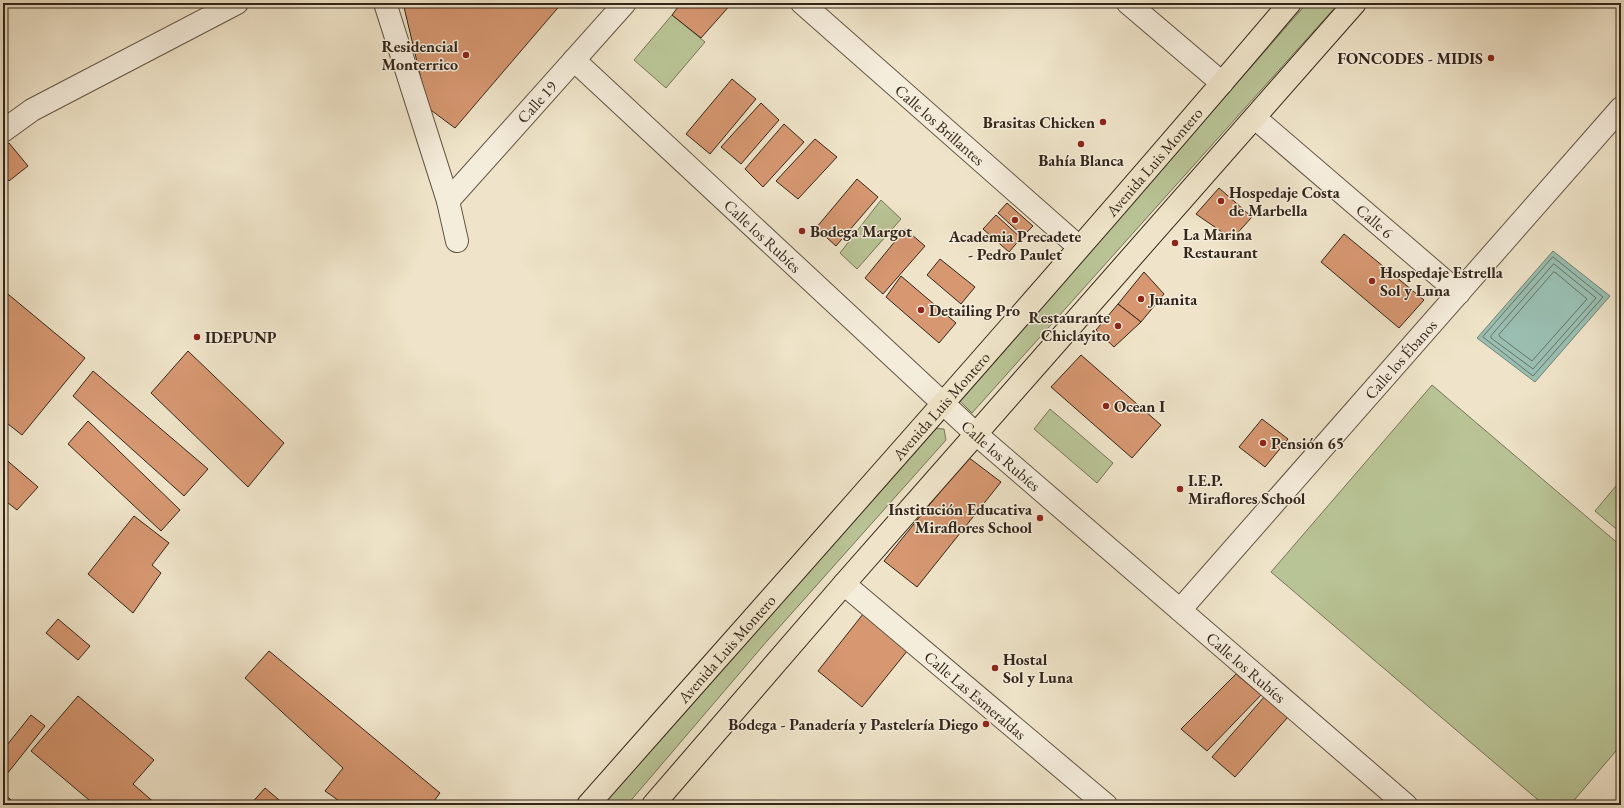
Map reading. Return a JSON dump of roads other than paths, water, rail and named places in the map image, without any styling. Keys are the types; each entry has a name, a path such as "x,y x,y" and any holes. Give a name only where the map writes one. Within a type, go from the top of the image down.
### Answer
{"main road":[{"name":"Avenida Luis Montero","path":"588,805 1079,247 1290,3"},
{"path":"653,805 844,584 1355,3"}],"street":[{"path":"3,131 32,110 237,3"},
{"path":"385,3 448,201 457,241"},
{"name":"Calle 19","path":"448,201 625,3"},
{"name":"Calle los Brillantes","path":"802,3 1079,247"},
{"path":"1128,3 1222,83"},
{"name":"Calle los Rubíes","path":"574,60 976,434 1406,805"},
{"name":"Calle los Ébanos","path":"1180,610 1621,108"},
{"name":"Calle 6","path":"1255,118 1459,293"},
{"name":"Calle Las Esmeraldas","path":"844,584 1106,805"}],"water":[{"path":"1553,251 1610,296 1535,382 1477,338"}],"place":[{"name":"Residencial Monterrico","path":"466,55"},
{"name":"FONCODES - MIDIS","path":"1491,58"},
{"name":"Brasitas Chicken","path":"1103,122"},
{"name":"Bahía Blanca","path":"1081,144"},
{"name":"Hospedaje Costa de Marbella","path":"1221,201"},
{"name":"Academia Precadete - Pedro Paulet","path":"1015,220"},
{"name":"Bodega Margot","path":"802,231"},
{"name":"La Marina Restaurant","path":"1175,243"},
{"name":"Hospedaje Estrella Sol y Luna","path":"1372,281"},
{"name":"Juanita","path":"1141,299"},
{"name":"Detailing Pro","path":"921,310"},
{"name":"Restaurante Chiclayito","path":"1118,326"},
{"name":"IDEPUNP","path":"197,337"},
{"name":"Ocean I","path":"1106,406"},
{"name":"Pensión 65","path":"1263,443"},
{"name":"I.E.P. Miraflores School","path":"1180,489"},
{"name":"Institución Educativa Miraflores School","path":"1040,518"},
{"name":"Hostal Sol y Luna","path":"995,668"},
{"name":"Bodega - Panadería y Pastelería Diego","path":"986,724"}]}
